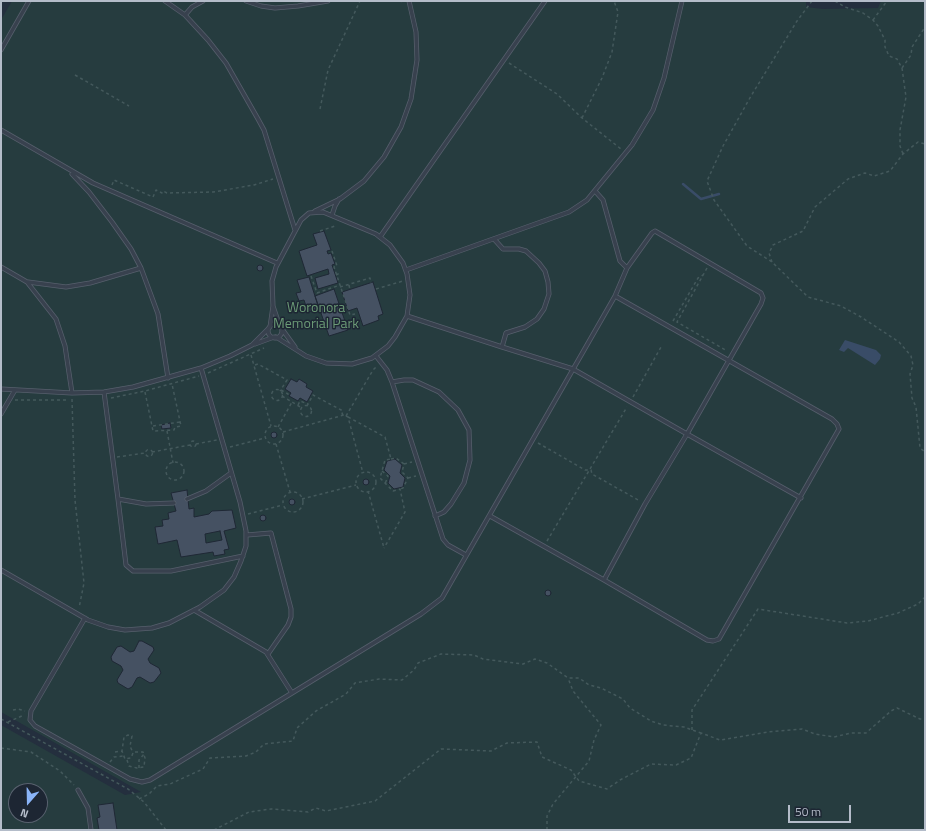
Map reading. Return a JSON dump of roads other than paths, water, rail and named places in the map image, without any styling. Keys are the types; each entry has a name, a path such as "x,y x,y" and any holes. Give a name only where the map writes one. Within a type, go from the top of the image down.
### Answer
{"lane":[{"path":"1,50 29,1"},
{"path":"165,1 185,15 208,40 228,67 261,124 295,230"},
{"path":"185,15 192,8 203,1"},
{"path":"246,1 261,6 275,8 328,1"},
{"path":"332,216 334,206 340,199 364,181 380,163 395,140 408,110 416,76 417,54 416,32 409,1"},
{"path":"380,237 545,1"},
{"path":"406,270 569,212 583,203 626,153 643,128 658,98 682,1"},
{"path":"1,130 60,165 112,192 277,263"},
{"path":"60,165 76,178 101,207 131,249 158,314 168,378"},
{"path":"594,192 603,200 620,261 627,268"},
{"path":"311,212 320,211 380,237 397,253 406,270 410,295 407,316 395,338 376,356 361,363 335,364 316,360 269,333 273,303 272,281 277,263 304,216 311,212 340,199"},
{"path":"85,618 30,713 30,720 34,725 130,779 148,781 434,605 445,594 466,555 490,516 615,296 627,268 654,231 758,290 763,296 761,304 687,434 645,504 604,580"},
{"path":"494,239 503,249 521,249 532,256 545,271 549,288 546,303 540,316 526,327 506,333 502,347"},
{"path":"1,267 27,282 49,308 59,324 65,346 72,393"},
{"path":"27,282 66,287 95,282 140,268"},
{"path":"490,516 707,640 718,640 723,634 837,435 838,426 832,419 615,296"},
{"path":"273,303 281,328 298,351"},
{"path":"407,316 573,369 801,498"},
{"path":"252,345 269,327 274,324 281,328"},
{"path":"1,389 72,393 104,392 168,378 201,368 252,345 280,335 281,328"},
{"path":"376,356 382,362 392,382 444,542 466,555"},
{"path":"1,570 85,618 108,627 138,630 163,625 194,610 213,600 227,586 236,573 243,556 246,535 243,516 201,368"},
{"path":"392,382 410,380 439,392 458,410 469,430 470,460 464,483 451,504 444,512 435,516"},
{"path":"1,414 14,390"},
{"path":"104,392 126,565 133,571 171,571 243,556"},
{"path":"187,499 206,491 231,473"},
{"path":"118,499 146,504 174,503"},
{"path":"246,535 271,533 291,609 291,617 288,625 268,654"},
{"path":"194,610 268,654 292,693"},
{"path":"78,790 88,808 91,830"}],"water":[{"path":"845,340 876,350 881,355 880,359 875,365 848,348 844,352 839,350"}],"waterway":[{"path":"683,184 701,199 719,194"}],"park label":[{"name":"Woronora Memorial Park","path":"316,318"}]}
